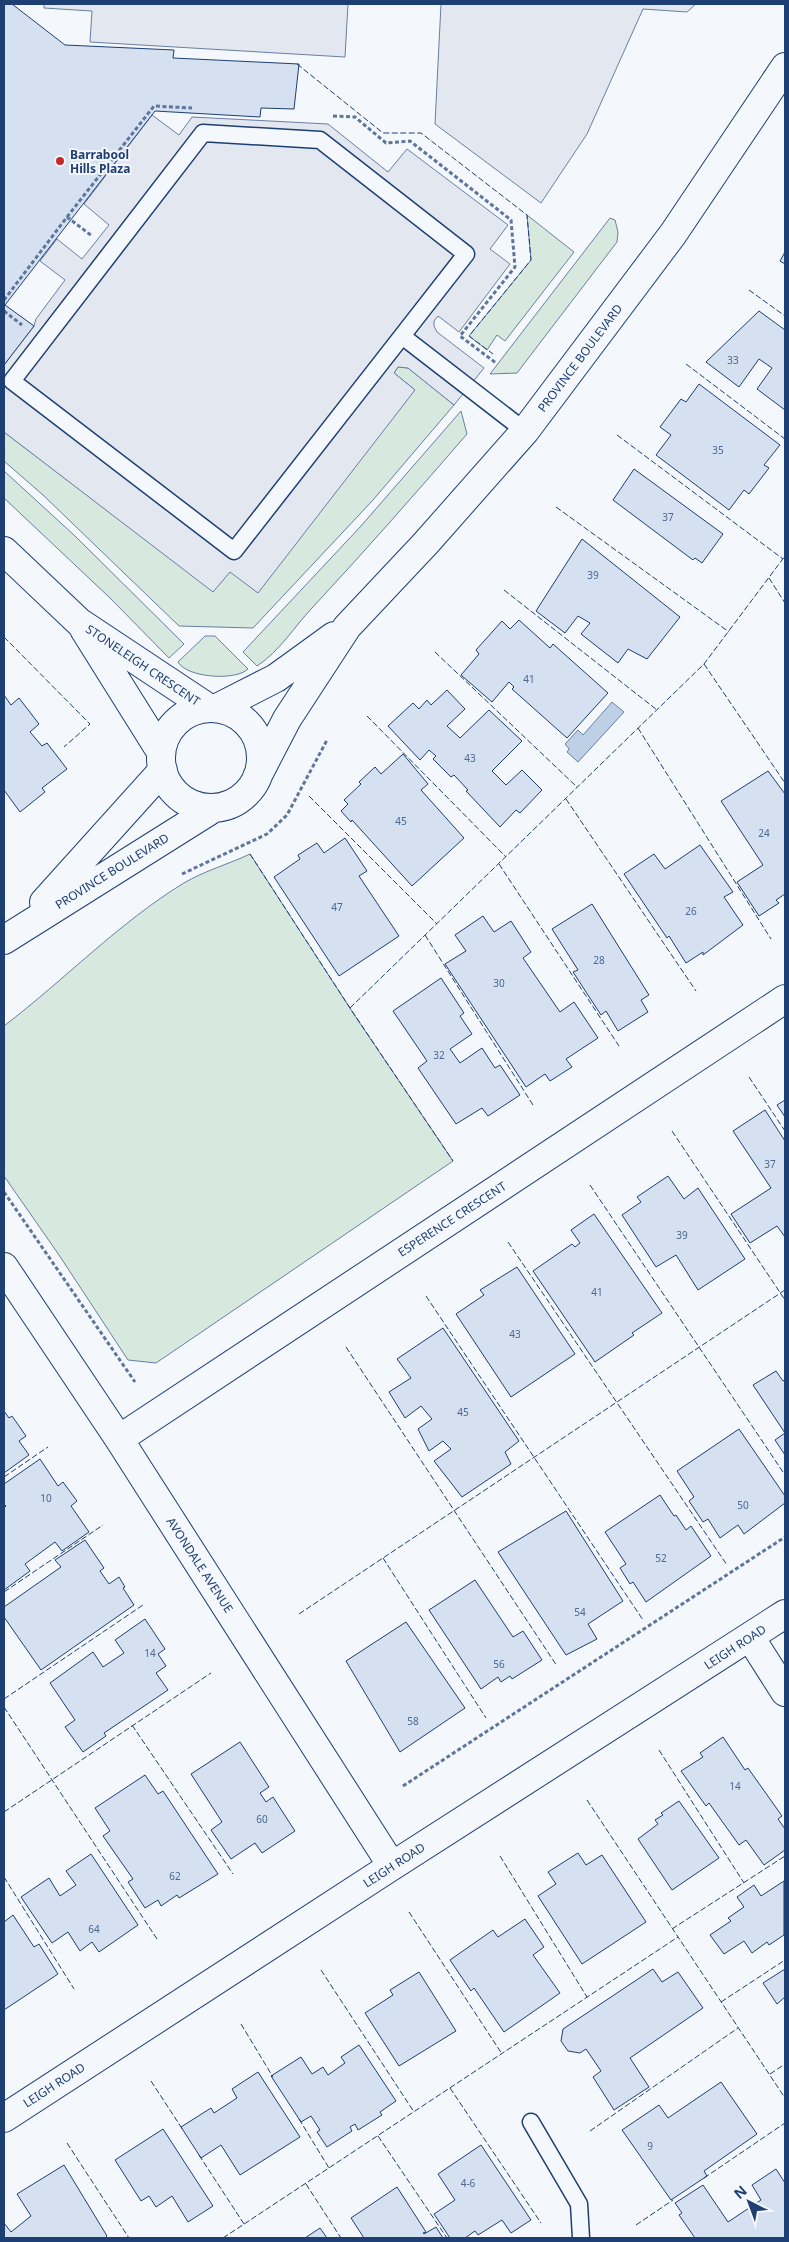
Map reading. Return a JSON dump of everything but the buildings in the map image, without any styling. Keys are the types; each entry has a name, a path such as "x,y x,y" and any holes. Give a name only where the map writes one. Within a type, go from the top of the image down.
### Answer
{"street":[{"name":"PROVINCE BOULEVARD","path":"7,937 214,808 232,804 247,792 257,777 287,719 347,627 426,543 525,431 673,234 785,67"},
{"name":"STONELEIGH CRESCENT","path":"4,551 79,622 212,707"},
{"name":"STONELEIGH CRESCENT","path":"79,622 162,761"},
{"name":"PROVINCE BOULEVARD","path":"7,937 59,886 162,761 166,735 176,721 191,712 212,707 276,678 347,627"},
{"path":"212,707 235,713 249,724 259,741 261,759 257,777"},
{"path":"162,761 167,782 179,797 195,806 214,808"},
{"name":"ESPERENCE CRESCENT","path":"119,1438 785,999"},
{"name":"AVONDALE AVENUE","path":"4,1267 119,1438 392,1866"},
{"name":"LEIGH ROAD","path":"4,2118 785,1614"},
{"path":"750,1637 785,1692"}],"lane":[{"path":"203,133 320,140 466,254 402,336 234,552 12,381 203,133"},
{"path":"402,336 525,431"},
{"path":"531,2122 579,2204 581,2238"}],"path":[{"path":"4,300 67,217 112,251"},
{"path":"182,874 267,834 287,815 328,740"},
{"path":"4,1192 136,1382"},
{"path":"403,1786 785,1537"}],"shaded area":[{"path":"44,4 348,4 345,57 90,42 92,11 44,8"},
{"path":"441,4 696,4 687,12 643,9 587,134 541,203 435,124"},
{"path":"152,115 179,135 192,117 328,124 388,172 407,149 508,225 490,249 510,264 459,332 438,316 434,321 437,332 484,368 454,405 408,368 398,367 394,373 415,390 258,593 230,572 213,592 4,432 4,365 34,326 36,319 65,280 40,261 57,239 82,259 109,225 84,204"},
{"path":"527,215 574,252 505,341 497,335 487,350 469,336 531,260"},
{"path":"610,218 615,220 618,232 617,242 517,373 490,374"},
{"path":"398,367 408,368 454,405 373,500 253,628 179,626 43,495 4,461 4,432 213,591 230,571 415,390 394,373"},
{"path":"461,411 467,434 305,615 280,646 257,666 243,652 361,526"},
{"path":"4,471 74,535 184,644 169,658 110,598 4,498"},
{"path":"205,636 215,636 248,669 233,675 212,676 191,672 183,667 178,662"},
{"path":"250,854 355,1016 453,1161 156,1363 128,1360 4,1176 4,1026 115,933 161,898 184,883 208,871"}],"water":[{"path":"612,702 624,712 578,762 567,752 569,749 565,744 578,730 583,735"}],"fence":[{"path":"297,64 383,133 421,133 527,215 531,260 469,336 493,354"},
{"path":"749,290 785,316"},
{"path":"686,364 785,439"},
{"path":"617,435 783,559"},
{"path":"556,507 729,632"},
{"path":"350,1008 704,664 785,556"},
{"path":"769,578 785,603"},
{"path":"504,590 657,710"},
{"path":"4,637 90,724 64,747"},
{"path":"435,652 577,787"},
{"path":"704,664 785,783"},
{"path":"367,716 506,857"},
{"path":"638,728 771,939"},
{"path":"309,796 437,924"},
{"path":"566,799 696,991"},
{"path":"250,854 350,1008 453,1161"},
{"path":"499,864 619,1046"},
{"path":"425,935 533,1105"},
{"path":"749,1077 785,1131"},
{"path":"672,1131 785,1300"},
{"path":"590,1185 785,1475"},
{"path":"508,1242 727,1565"},
{"path":"299,1614 785,1290"},
{"path":"426,1296 643,1620"},
{"path":"346,1347 557,1666"},
{"path":"4,1477 48,1447"},
{"path":"4,1592 103,1525"},
{"path":"383,1558 486,1718"},
{"path":"4,1699 143,1605"},
{"path":"4,1812 211,1673"},
{"path":"4,1707 157,1939"},
{"path":"132,1725 233,1874"},
{"path":"659,1750 744,1883"},
{"path":"587,1800 785,2098"},
{"path":"500,1856 587,1997"},
{"path":"672,1929 785,1856"},
{"path":"4,1877 74,1989"},
{"path":"409,1912 502,2054"},
{"path":"223,2238 678,1937"},
{"path":"721,2002 785,1960"},
{"path":"321,1970 414,2112"},
{"path":"241,2024 273,2077"},
{"path":"590,2131 738,2028"},
{"path":"770,2074 785,2064"},
{"path":"151,2081 183,2130"},
{"path":"450,2088 541,2223"},
{"path":"299,2119 329,2168"},
{"path":"704,2178 785,2123"},
{"path":"378,2136 447,2238"},
{"path":"67,2143 129,2238"},
{"path":"199,2155 244,2224"},
{"path":"306,2184 341,2238"},
{"path":"636,2225 673,2200"}],"place":[{"name":"Barrabool Hills Plaza","path":"60,161"}]}
